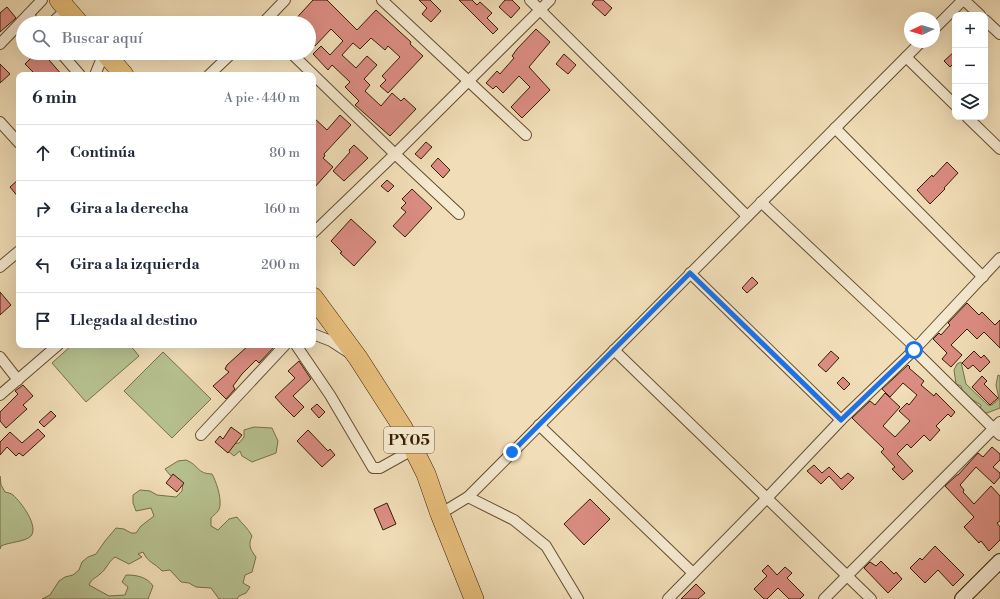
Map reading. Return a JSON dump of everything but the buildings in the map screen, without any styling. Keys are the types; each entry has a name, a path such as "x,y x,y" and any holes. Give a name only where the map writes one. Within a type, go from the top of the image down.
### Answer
{"highway":[{"path":"110,60 121,72"},
{"name":"PY05","path":"316,301 358,358 404,428 426,474 440,514 474,599"}],"street":[{"path":"28,15 42,0"},
{"path":"270,16 285,0"},
{"path":"382,0 526,135"},
{"path":"530,0 748,216"},
{"path":"316,230 396,154 550,0"},
{"path":"940,24 964,0 977,12"},
{"path":"988,23 1000,34"},
{"path":"0,44 16,27"},
{"path":"440,514 468,497 916,48"},
{"path":"906,57 952,102"},
{"path":"67,60 77,72"},
{"path":"96,72 101,60"},
{"path":"212,72 225,60"},
{"path":"298,60 311,72"},
{"path":"316,77 460,214"},
{"path":"970,120 1000,149"},
{"path":"0,122 16,140"},
{"path":"835,128 983,276"},
{"path":"761,202 998,429 846,575 824,599"},
{"path":"0,267 16,254"},
{"path":"668,599 841,420 915,349 1000,258"},
{"path":"690,273 841,420"},
{"path":"316,335 331,341 358,358"},
{"path":"0,395 55,348"},
{"path":"201,435 282,348"},
{"path":"298,348 330,395 373,468 380,468 414,449"},
{"path":"614,350 871,599"},
{"path":"0,358 18,380"},
{"path":"539,425 693,573"},
{"path":"468,497 514,520 546,546 578,599"},
{"path":"962,599 1000,561"}],"green space":[{"path":"69,348 132,348 139,356 86,402 52,363"},
{"path":"163,352 211,399 172,438 124,391"},
{"path":"961,362 966,384 988,405 992,405 999,399 996,385 998,375 1000,376 1000,408 987,413 980,412 981,405 968,397 961,386 956,384 954,370 957,364"},
{"path":"254,427 272,428 278,441 276,453 252,462 242,456 240,451 234,456 228,451 231,444 239,443 244,437 244,430"},
{"path":"186,460 203,473 212,474 215,481 219,493 220,507 211,518 211,526 218,530 229,519 237,517 252,536 250,547 256,557 252,572 245,575 243,583 250,587 246,593 239,596 237,599 219,599 211,588 196,587 189,583 181,582 170,570 162,571 147,559 143,552 138,554 142,557 129,564 115,557 89,585 109,596 125,595 128,587 122,582 126,575 138,576 148,580 153,586 148,599 42,599 50,595 59,581 65,577 73,575 79,570 82,562 88,557 96,554 116,528 124,529 131,533 136,533 141,526 154,516 151,508 136,511 133,503 133,495 140,490 150,491 157,495 176,497 182,491 183,483 170,475 165,469 178,461"},
{"path":"0,476 1,485 5,492 13,495 28,514 33,526 33,532 28,538 1,546 0,549"}],"route":[{"path":"512,452 690,273 841,420 914,350"}]}
